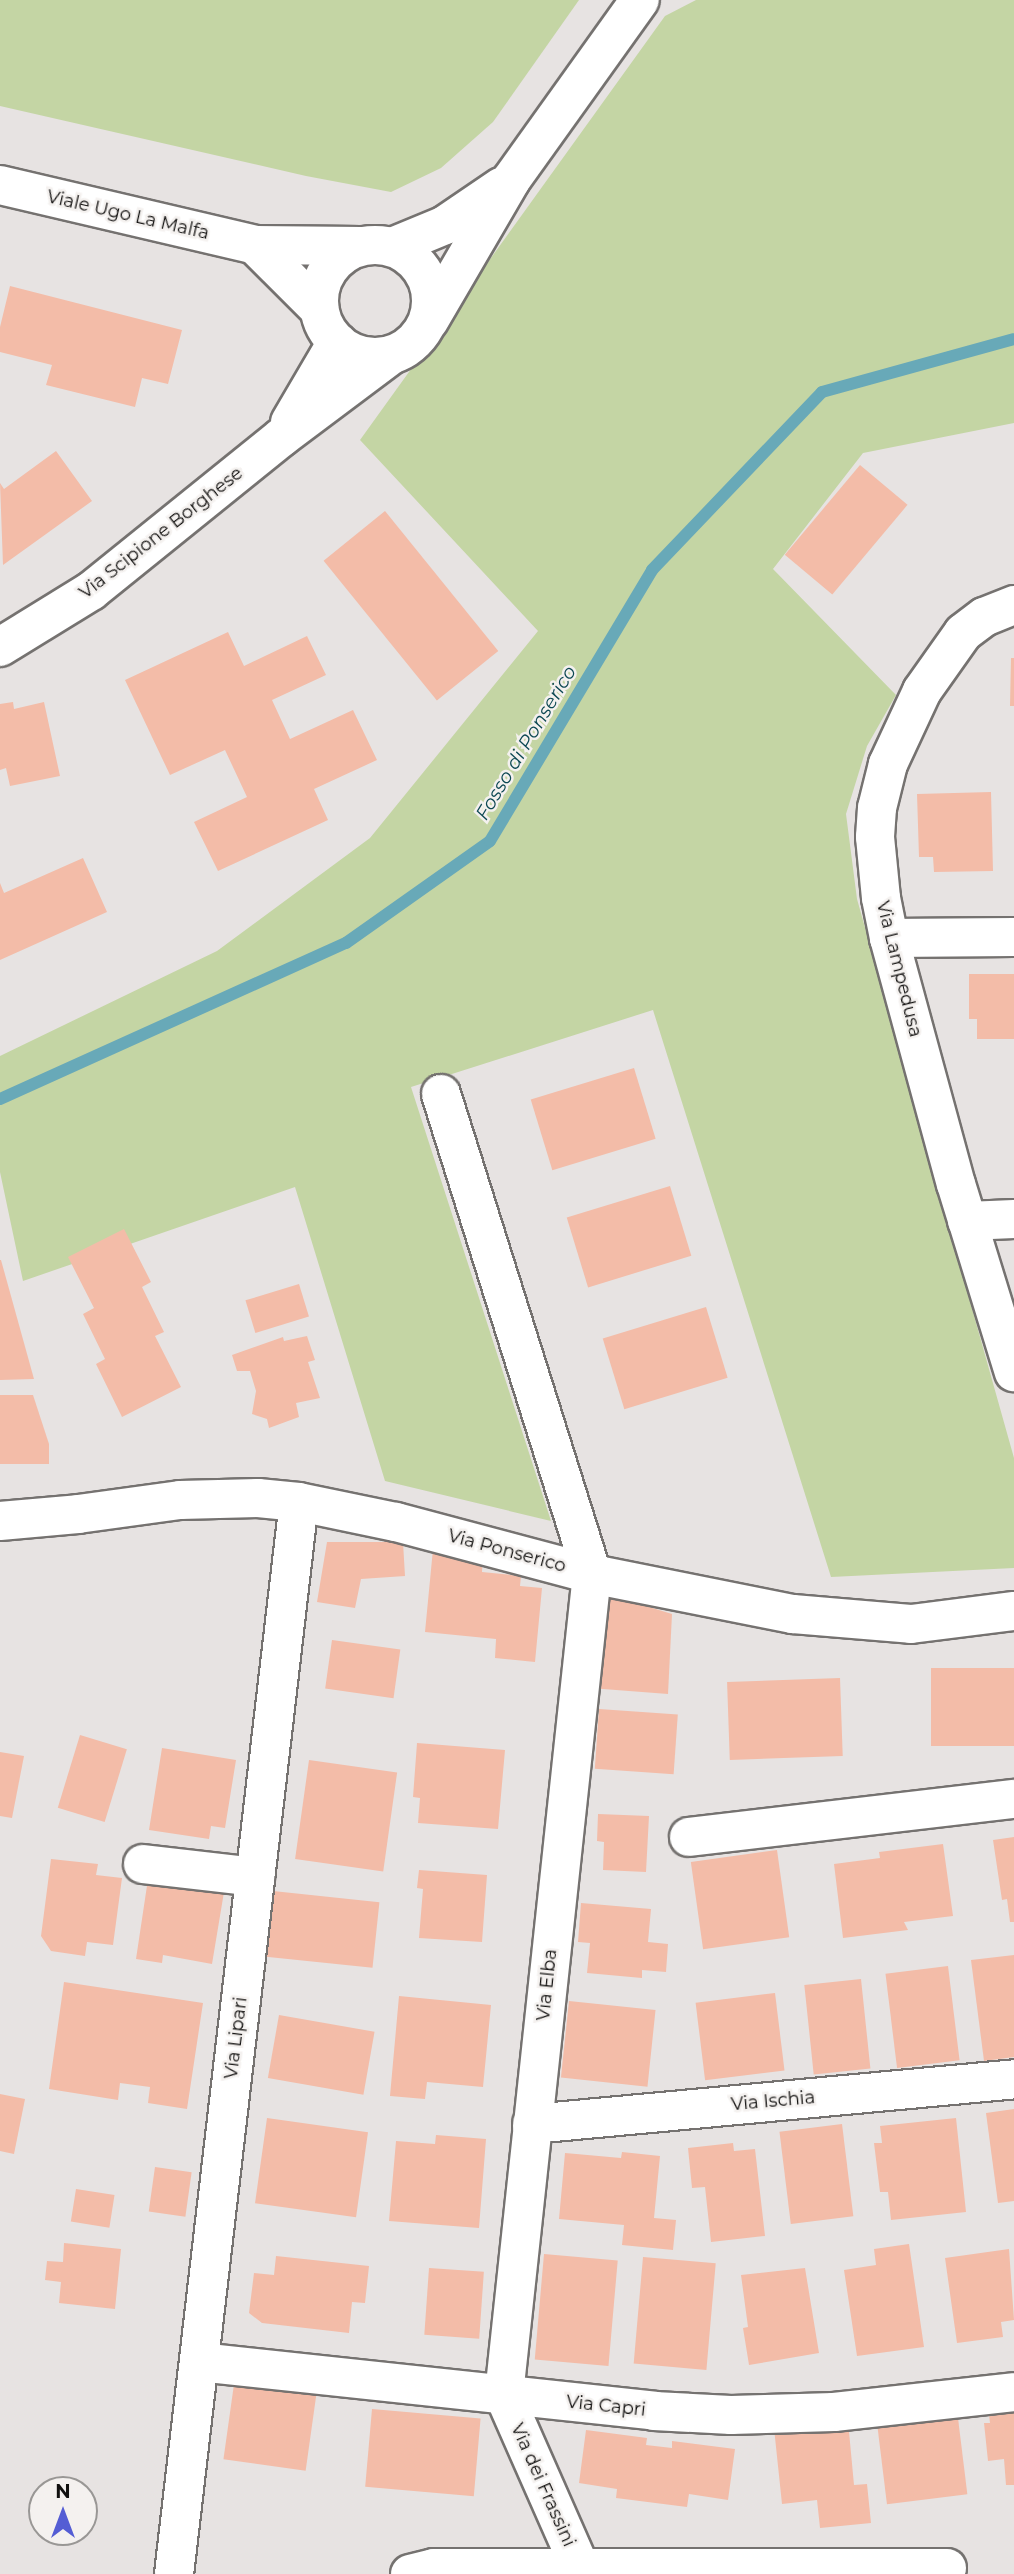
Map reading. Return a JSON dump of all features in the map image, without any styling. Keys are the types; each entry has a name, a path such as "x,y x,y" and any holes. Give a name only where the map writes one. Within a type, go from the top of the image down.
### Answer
{"street":[{"path":"255,245 352,352 371,358 390,355 406,348 419,337 429,321 511,180 640,0"},
{"path":"328,326 324,277 346,253 430,233 511,180"},
{"name":"Viale Ugo La Malfa","path":"0,185 255,245 376,246"},
{"path":"376,246 408,254 421,268 430,284 432,303 429,321"},
{"name":"Via Scipione Borghese","path":"282,436 328,326"},
{"name":"Via Scipione Borghese","path":"0,647 91,591 282,436 390,355"},
{"name":"Via Lampedusa","path":"1014,605 984,617 953,644 922,691 893,748 880,792 875,837 881,898 890,938 967,1221 1014,1372"},
{"path":"890,938 1014,937"},
{"path":"441,1094 592,1574"},
{"path":"967,1221 1014,1219"},
{"name":"Via Ponserico","path":"0,1521 204,1498 258,1498 299,1502 396,1522 592,1574 717,1601 872,1623 933,1623 1014,1611"},
{"name":"Via Lipari","path":"174,2574 299,1502"},
{"name":"Via Elba","path":"504,2395 592,1574"},
{"path":"689,1837 1014,1800"},
{"path":"144,1864 255,1877"},
{"name":"Via Ischia","path":"532,2124 1014,2079"},
{"name":"Via Capri","path":"199,2362 654,2411 759,2416 834,2412 1014,2392"},
{"name":"Via dei Frassini","path":"504,2395 582,2572"},
{"path":"410,2574 434,2568 582,2572 947,2568"}],"green space":[{"path":"0,0 579,0 493,122 441,168 391,192 306,176 0,106"},
{"path":"696,0 1014,0 1014,423 863,453 773,569 896,695 867,746 846,814 857,899 1014,1458 1014,1568 831,1577 653,1010 411,1087 551,1521 385,1481 295,1187 23,1281 0,1172 0,1056 217,951 370,838 538,631 360,440 665,16"}],"building":[{"path":"10,286 182,330 168,384 142,378 135,407 46,385 52,365 0,352 0,327"},
{"path":"56,451 92,501 3,565 0,483 4,489"},
{"path":"860,465 907,505 832,594 785,555"},
{"path":"385,511 498,651 437,701 324,561"},
{"path":"228,632 244,666 307,636 326,675 272,700 290,739 353,710 377,760 314,789 328,820 218,871 194,822 247,797 225,750 170,775 125,680"},
{"path":"1011,658 1014,658 1014,706 1010,706"},
{"path":"13,702 14,709 44,702 60,776 10,786 6,768 0,770 0,704"},
{"path":"991,792 993,871 934,872 933,857 919,857 917,794"},
{"path":"83,858 107,912 0,960 0,883 4,893"},
{"path":"969,974 1014,974 1014,1039 977,1039 977,1019 969,1019"},
{"path":"634,1068 656,1139 552,1170 531,1100"},
{"path":"670,1186 691,1256 588,1287 567,1218"},
{"path":"124,1229 151,1282 142,1287 164,1332 155,1336 181,1387 122,1417 96,1364 105,1359 83,1314 94,1308 68,1257"},
{"path":"1,1260 34,1379 0,1380"},
{"path":"299,1284 309,1317 255,1333 245,1300"},
{"path":"706,1307 728,1378 624,1409 603,1339"},
{"path":"307,1336 315,1360 308,1362 320,1398 296,1403 299,1417 269,1428 267,1419 252,1414 256,1391 250,1371 237,1371 232,1355 283,1337 284,1341"},
{"path":"0,1395 33,1395 49,1444 49,1464 0,1464"},
{"path":"327,1542 403,1542 405,1576 361,1579 355,1608 317,1602"},
{"path":"433,1549 483,1555 482,1572 521,1576 520,1586 542,1588 535,1662 495,1658 496,1639 425,1632"},
{"path":"600,1592 672,1614 668,1694 590,1688"},
{"path":"332,1640 400,1650 394,1698 325,1689"},
{"path":"931,1668 1014,1668 1014,1746 931,1746"},
{"path":"840,1678 843,1756 730,1760 727,1682"},
{"path":"599,1709 678,1715 674,1774 595,1769"},
{"path":"80,1735 127,1749 105,1822 58,1808"},
{"path":"417,1743 505,1750 498,1829 418,1823 420,1798 413,1797"},
{"path":"162,1748 236,1760 225,1828 211,1826 209,1839 149,1830"},
{"path":"0,1752 24,1756 12,1818 0,1816"},
{"path":"309,1760 397,1772 383,1871 295,1859"},
{"path":"598,1814 649,1816 646,1872 603,1870 604,1842 597,1841"},
{"path":"1014,1837 1014,1922 1010,1922 1007,1899 1002,1900 993,1840"},
{"path":"943,1844 953,1916 904,1922 908,1930 843,1938 834,1864 880,1858 879,1852"},
{"path":"777,1850 789,1937 703,1949 691,1862"},
{"path":"51,1859 98,1864 96,1875 122,1878 113,1945 87,1942 85,1956 51,1951 41,1936"},
{"path":"419,1870 487,1875 482,1942 419,1938 423,1889 417,1888"},
{"path":"148,1879 224,1892 212,1964 163,1955 162,1963 136,1959"},
{"path":"273,1891 379,1902 373,1968 266,1957"},
{"path":"581,1903 651,1909 648,1942 668,1944 666,1972 642,1970 642,1978 587,1973 590,1943 578,1942"},
{"path":"1014,1955 1014,2057 984,2061 971,1960"},
{"path":"948,1966 960,2060 897,2068 885,1974"},
{"path":"861,1979 870,2069 814,2074 804,1985"},
{"path":"64,1982 203,2003 187,2109 148,2103 150,2087 120,2083 118,2100 49,2089"},
{"path":"775,1993 785,2070 705,2080 696,2003"},
{"path":"399,1996 491,2005 483,2087 427,2082 425,2099 390,2096"},
{"path":"569,2001 656,2010 647,2087 561,2078"},
{"path":"279,2015 375,2032 363,2095 268,2078"},
{"path":"0,2094 25,2099 14,2154 0,2151"},
{"path":"1014,2109 1014,2201 998,2203 986,2113"},
{"path":"267,2118 368,2132 356,2217 255,2203"},
{"path":"956,2118 966,2212 891,2220 888,2192 880,2192 874,2143 882,2143 880,2126"},
{"path":"842,2124 853,2216 791,2224 779,2132"},
{"path":"436,2135 486,2139 479,2228 389,2221 396,2141 435,2144"},
{"path":"733,2143 734,2151 755,2149 765,2236 711,2242 705,2187 692,2188 688,2148"},
{"path":"622,2152 660,2156 654,2218 676,2220 673,2250 622,2245 624,2225 559,2219 565,2153 621,2158"},
{"path":"155,2167 192,2172 185,2217 149,2212"},
{"path":"76,2189 115,2195 109,2228 71,2222"},
{"path":"64,2243 121,2249 115,2309 59,2303 61,2282 45,2280 47,2261 63,2262"},
{"path":"909,2244 924,2347 857,2356 844,2270 876,2265 874,2249"},
{"path":"1009,2249 1014,2320 1001,2322 1003,2337 957,2343 945,2258"},
{"path":"544,2254 618,2260 608,2366 535,2360"},
{"path":"276,2256 369,2266 365,2303 352,2302 349,2333 262,2323 249,2313 254,2273 274,2275"},
{"path":"643,2257 716,2263 706,2370 634,2364"},
{"path":"429,2268 484,2272 479,2339 424,2335"},
{"path":"805,2268 819,2353 749,2365 743,2328 748,2327 741,2275"},
{"path":"235,2377 317,2389 306,2471 223,2459"},
{"path":"1014,2404 1014,2485 1006,2485 1004,2459 988,2461 984,2423 990,2423 988,2407"},
{"path":"372,2409 481,2418 474,2496 365,2487"},
{"path":"957,2410 967,2494 887,2504 877,2420"},
{"path":"848,2421 854,2485 867,2484 871,2523 820,2528 817,2500 782,2504 774,2428"},
{"path":"586,2430 647,2438 646,2445 672,2448 672,2441 735,2449 728,2500 689,2494 687,2507 616,2498 617,2489 579,2483"}],"waterway":[{"name":"Fosso di Ponserico","path":"0,1099 346,943 490,841 652,570 822,392 1014,339"}]}
